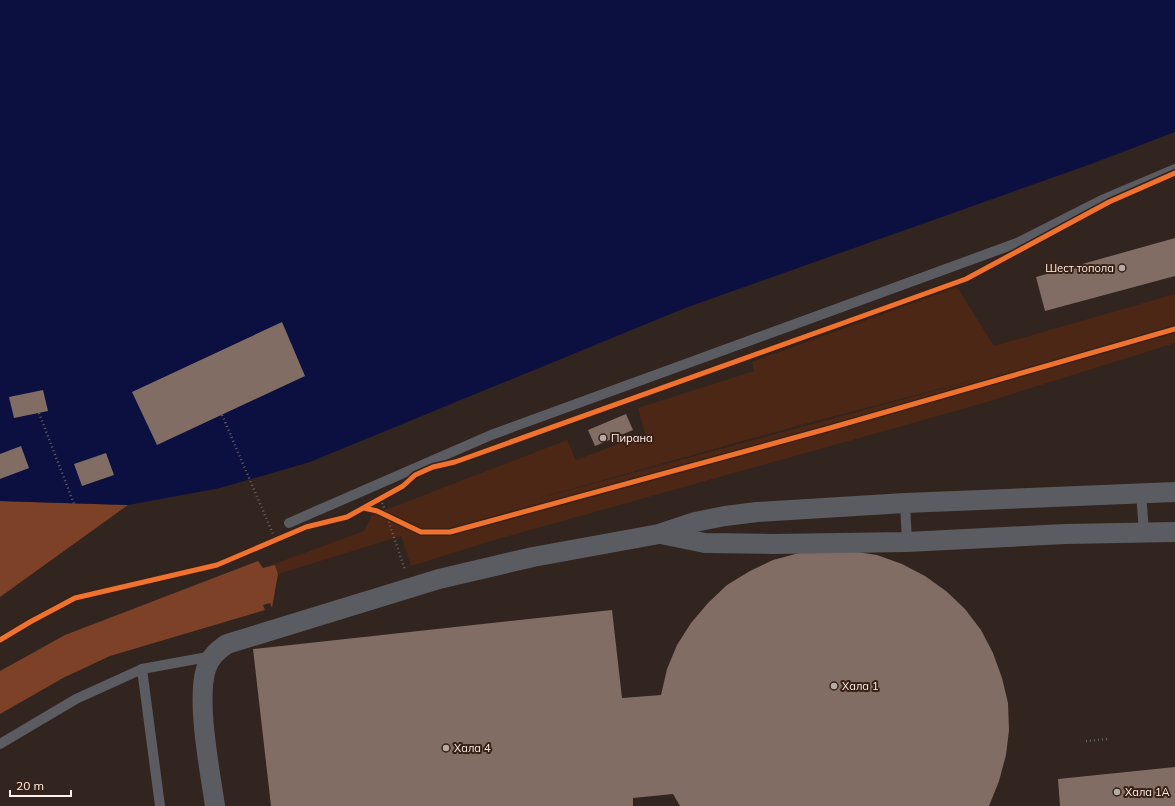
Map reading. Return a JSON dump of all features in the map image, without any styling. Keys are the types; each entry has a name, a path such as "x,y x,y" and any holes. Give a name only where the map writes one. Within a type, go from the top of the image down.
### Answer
{"street":[{"path":"215,806 204,712 206,670 212,656 227,644 439,579 533,556 659,534 695,522 757,512 905,502 1175,492"},
{"path":"659,534 705,543 728,544 907,542 1030,535 1175,532"}],"lane":[{"path":"290,523 491,435 1017,243 1104,199 1175,169"},
{"path":"1141,493 1144,532"},
{"path":"905,502 907,542"},
{"path":"0,744 76,699 142,669 212,656"},
{"path":"142,669 160,806"}],"path":[{"path":"39,413 74,504"},
{"path":"222,415 278,540 270,544"},
{"path":"377,485 381,498 391,518 411,587"},
{"path":"376,502 387,495"},
{"path":"377,511 391,518"},
{"path":"1086,741 1108,739"}],"shaded area":[{"path":"0,0 1175,0 1175,132 1091,164 685,308 310,462 220,488 128,505 0,501"},
{"path":"957,287 994,346 1175,294 1175,343 977,405 491,541 411,566 401,536 278,574 275,565 263,568 364,531 372,515 567,440 576,460 645,434 638,408 754,371 752,362","holes":["982,378 514,505 793,427"]},
{"path":"0,501 128,505 0,597"},
{"path":"258,561 263,568 275,565 278,574 272,608 270,603 263,605 265,610 110,656 63,678 0,714 0,671 65,635"}],"building":[{"name":"Шест топола","path":"1175,238 1175,276 1045,311 1036,277"},
{"path":"282,322 305,376 157,445 132,392"},
{"path":"43,390 48,411 14,418 9,397"},
{"name":"Пирана","path":"626,414 633,430 595,446 588,430"},
{"path":"21,446 29,468 0,479 0,454"},
{"path":"106,453 114,475 82,486 74,464"},
{"path":"851,551 877,555 902,564 925,576 946,591 965,609 981,630 993,653 1002,678 1008,703 1009,730 1006,755 999,781 989,806 680,806 673,794 633,798 633,806 271,806 253,649 612,610 622,698 661,695 667,669 677,645 691,623 708,603 727,585 750,571 773,560 799,553"},
{"name":"Хала 1А","path":"1175,767 1175,806 1060,806 1058,779"}],"cycle path":[{"path":"0,640 75,598 217,565 306,527 347,517 403,486 415,475 433,467 455,462 966,279 1109,202 1175,173"},
{"path":"364,508 377,511 421,532 450,532 830,428 1175,329"}],"place":[{"name":"Шест топола","path":"1122,268"},
{"name":"Пирана","path":"603,438"},
{"name":"Хала 1","path":"834,686"},
{"name":"Хала 4","path":"446,748"},
{"name":"Хала 1А","path":"1117,792"}]}
